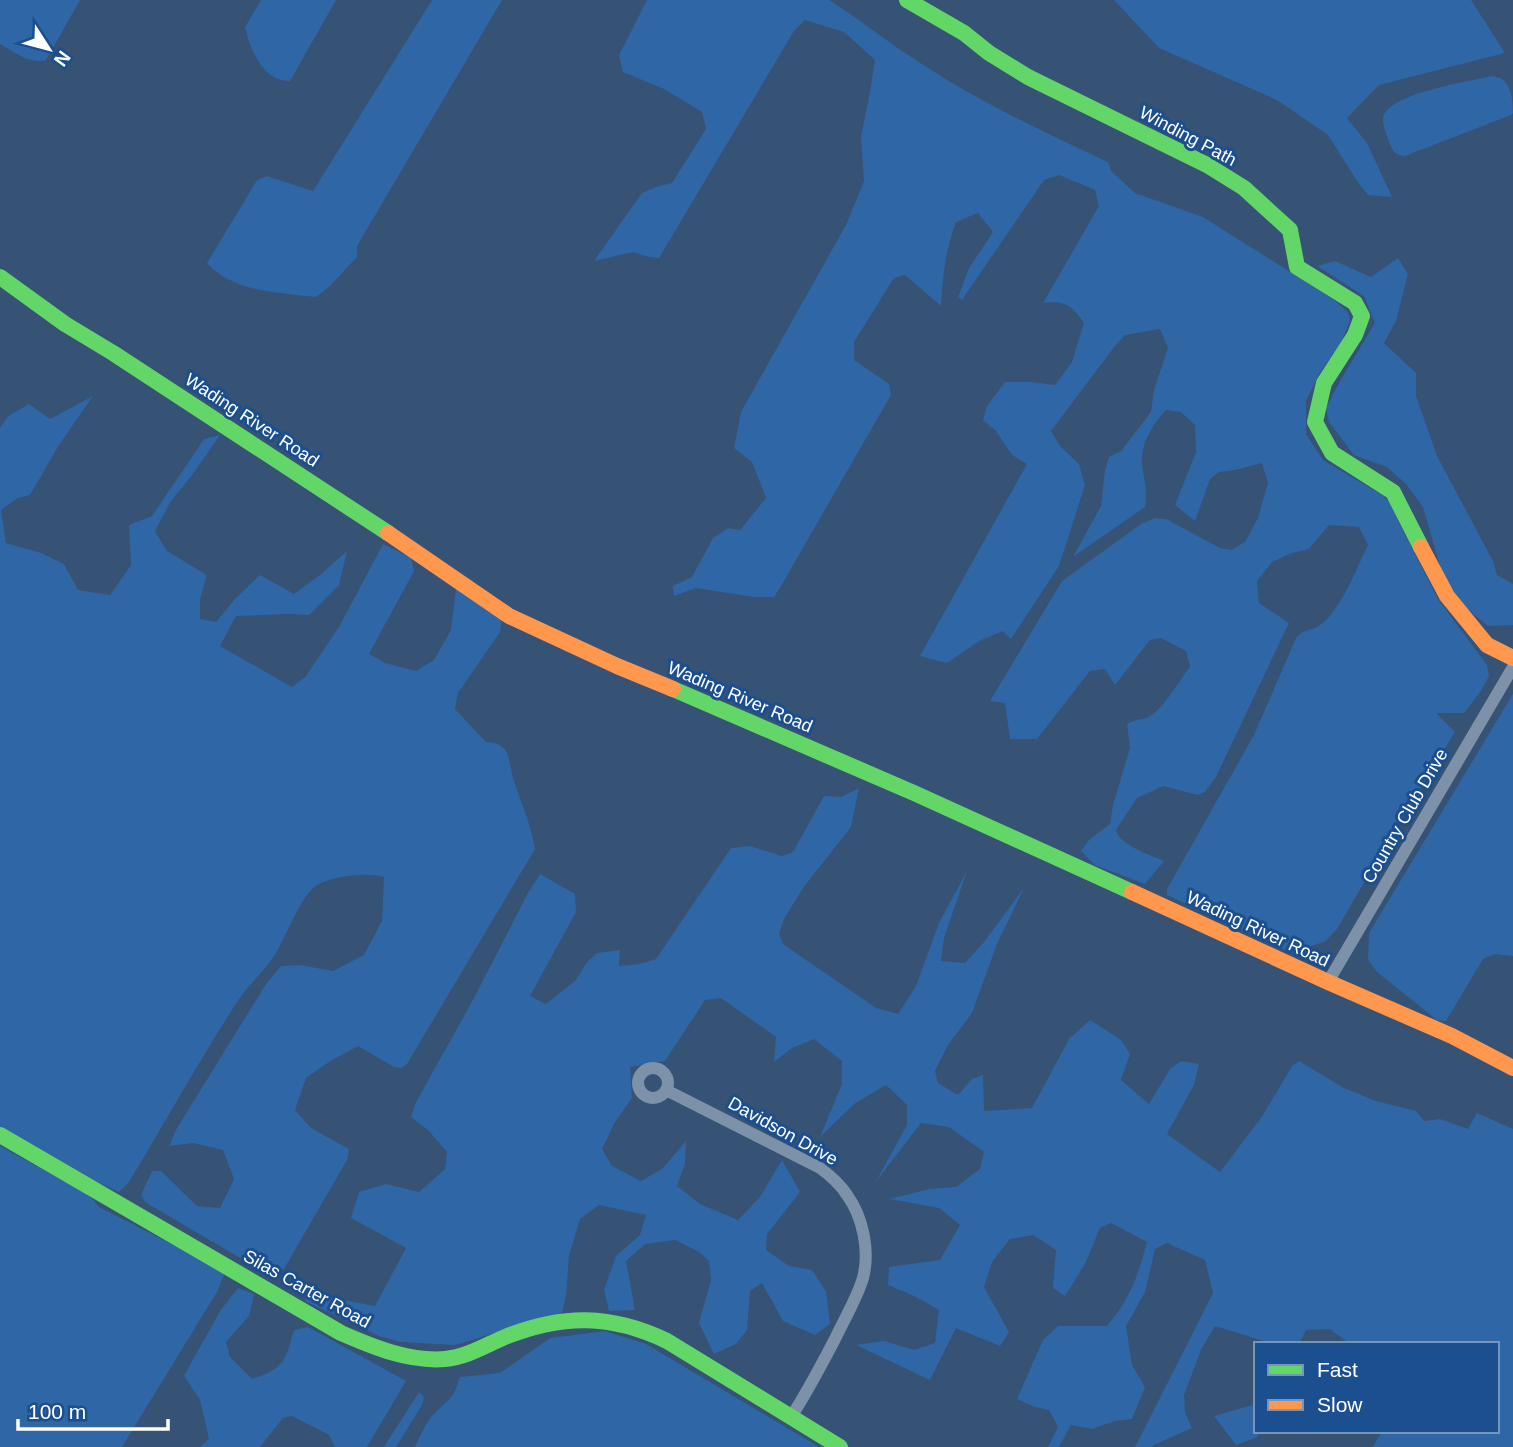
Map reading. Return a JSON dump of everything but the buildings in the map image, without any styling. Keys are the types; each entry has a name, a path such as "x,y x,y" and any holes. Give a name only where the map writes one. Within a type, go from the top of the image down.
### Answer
{"street":[{"name":"Winding Path","path":"907,0 964,33 989,53 1028,77 1207,165 1244,188 1290,230 1297,267 1355,303 1362,316 1355,335 1324,383 1315,422 1332,453 1393,492 1447,596 1487,645 1513,658"},
{"name":"Wading River Road","path":"0,277 65,324 366,517 509,616 617,666 914,793 1452,1036 1513,1068"},
{"name":"Country Club Drive","path":"1328,982 1513,667"},
{"name":"Davidson Drive","path":"666,1090 820,1168 848,1195 858,1217 864,1241 863,1277 826,1356 791,1417"},
{"name":"Silas Carter Road","path":"0,1135 341,1333 382,1349 412,1357 446,1359 510,1335 559,1321 620,1322 651,1332 840,1447"}],"shaded area":[{"path":"0,0 80,0 46,60 34,61 0,44"},
{"path":"261,0 336,0 290,81 281,80 265,70 250,45 245,27"},
{"path":"432,0 502,0 357,246 357,257 316,297 258,289 229,280 217,273 207,263 257,180 267,176 313,191"},
{"path":"647,0 829,0 967,92 1108,162 1111,171 1135,193 1203,217 1333,299 1348,312 1350,320 1342,341 1319,374 1306,401 1306,434 1323,460 1382,495 1392,504 1438,599 1487,665 1489,676 1464,713 1436,713 1455,732 1337,929 1326,941 1292,953 1167,895 1167,889 1254,735 1296,638 1327,619 1347,588 1368,545 1359,527 1329,525 1309,549 1272,562 1257,581 1259,603 1289,623 1216,777 1205,792 1198,795 1163,786 1137,798 1116,830 1129,845 1164,861 1145,884 1095,865 1081,851 1089,840 1110,824 1130,748 1127,724 1154,714 1165,701 1190,666 1186,651 1161,638 1150,640 1115,685 1105,669 1090,671 1037,739 1010,739 1005,703 990,701 1062,581 1141,524 1155,518 1166,519 1220,548 1231,550 1245,542 1258,518 1268,483 1262,463 1219,472 1210,479 1195,521 1175,505 1196,452 1195,425 1181,412 1166,410 1150,431 1143,449 1145,507 1073,557 1101,506 1109,457 1121,451 1151,412 1154,390 1168,348 1160,329 1125,335 1051,431 1060,446 1079,464 1085,485 1059,566 1011,639 1003,631 979,641 947,663 920,656 1027,464 1012,455 996,431 983,420 987,406 1005,382 1055,385 1072,362 1084,323 1067,305 1057,302 1043,303 1099,206 1095,190 1059,175 1044,180 962,300 958,297 969,268 993,232 978,213 956,222 945,264 941,306 905,275 894,278 854,342 854,360 889,384 891,395 774,597 754,597 696,588 674,596 673,586 692,577 713,538 728,528 740,530 766,498 752,462 734,448 741,412 846,225 864,181 861,137 875,60 844,32 805,20 794,31 659,258 633,252 594,261 642,193 672,183 706,129 702,112 664,89 623,72 619,55"},
{"path":"1114,0 1471,0 1505,53 1379,85 1347,118 1367,143 1392,197 1368,195 1328,135 1277,100 1159,48"},
{"path":"1491,76 1501,78 1508,86 1513,104 1511,115 1405,156 1394,151 1383,123 1388,109 1413,95"},
{"path":"1398,258 1408,274 1396,321 1384,343 1416,373 1416,396 1437,456 1493,561 1497,575 1513,584 1513,625 1488,626 1465,607 1443,576 1423,507 1406,484 1387,467 1354,455 1329,422 1326,408 1375,323 1364,296 1317,266 1335,261 1371,277"},
{"path":"93,396 59,445 30,495 18,498 1,510 6,543 41,553 64,564 78,590 110,595 131,565 129,525 152,516 204,439 220,435 171,501 155,531 167,551 207,575 200,599 200,619 216,622 260,575 294,594 347,551 339,585 309,615 236,616 220,646 292,687 306,676 339,627 383,544 411,558 414,571 369,654 385,663 416,671 434,660 451,630 456,589 502,618 500,632 458,693 455,709 486,742 497,744 506,751 535,849 407,1064 402,1068 394,1067 358,1046 306,1078 295,1110 311,1128 349,1149 347,1160 284,1269 266,1273 145,1202 141,1195 152,1171 161,1171 197,1206 220,1208 234,1179 223,1150 193,1143 169,1146 177,1128 266,984 281,966 300,965 333,971 364,955 382,921 384,877 341,877 317,885 305,897 276,953 239,999 129,1182 119,1192 0,1127 0,428 8,416 29,404 50,419"},
{"path":"1513,694 1513,956 1495,954 1483,959 1446,1021 1437,1020 1377,972 1368,960 1369,933"},
{"path":"859,788 851,827 803,888 784,919 779,934 783,944 876,1008 898,1014 916,986 939,923 967,871 944,938 941,961 965,963 1024,888 997,944 972,1013 948,1045 935,1071 938,1083 958,1095 972,1079 983,1075 984,1111 1032,1108 1069,1039 1090,1020 1121,1040 1130,1054 1121,1080 1149,1104 1170,1069 1181,1061 1199,1064 1194,1085 1167,1134 1220,1172 1263,1115 1292,1066 1299,1061 1344,1088 1376,1101 1416,1111 1424,1121 1440,1119 1468,1129 1477,1113 1513,1129 1513,1447 1373,1447 1381,1433 1499,1433 1499,1342 1347,1342 1330,1329 1306,1330 1300,1342 1267,1342 1215,1326 1201,1350 1184,1395 1185,1412 1192,1428 1152,1447 1135,1447 1213,1293 1205,1260 1167,1243 1155,1249 1145,1292 1126,1326 1132,1365 1145,1387 1132,1419 1115,1421 1092,1429 1071,1425 1059,1447 1048,1447 1058,1427 1049,1410 1017,1399 1043,1340 1058,1326 1107,1326 1128,1296 1147,1242 1111,1223 1100,1228 1085,1264 1065,1296 1053,1288 1056,1250 1033,1235 1010,1239 992,1262 984,1287 1009,1332 1000,1346 956,1328 930,1380 856,1345 884,1341 914,1350 935,1343 939,1310 888,1285 889,1267 940,1260 960,1225 939,1208 890,1199 929,1189 956,1187 980,1169 984,1152 949,1127 921,1123 875,1183 907,1125 907,1105 886,1085 854,1104 820,1137 842,1084 842,1061 814,1039 792,1048 774,1062 776,1037 721,998 705,1000 665,1061 630,1067 632,1098 615,1122 602,1149 612,1166 641,1181 662,1169 686,1141 685,1164 677,1186 700,1204 738,1220 760,1197 782,1160 800,1192 767,1234 766,1250 789,1266 812,1270 826,1291 830,1324 815,1335 783,1321 762,1283 750,1291 747,1330 736,1344 714,1354 699,1323 711,1280 709,1261 699,1252 675,1240 645,1244 626,1261 635,1310 609,1311 604,1290 616,1256 640,1235 646,1215 599,1205 580,1219 569,1256 562,1313 455,1345 401,1342 379,1336 305,1301 307,1293 375,1306 406,1248 351,1218 359,1192 386,1184 419,1192 445,1169 447,1152 428,1130 411,1117 415,1104 540,874 575,894 576,912 530,996 546,1004 576,980 587,962 597,953 620,950 619,966 656,959 731,848 750,846 782,856 793,852 824,796 841,797"},
{"path":"0,1146 88,1194 99,1207 219,1268 224,1275 217,1292 122,1447 0,1447"},
{"path":"238,1288 254,1294 249,1316 226,1342 230,1357 252,1379 277,1367 285,1356 294,1330 308,1327 406,1381 367,1447 335,1447 329,1435 292,1416 283,1418 260,1447 200,1447 209,1439 200,1400 184,1376 220,1311"},
{"path":"605,1331 646,1344 819,1447 415,1447 429,1420 453,1394 460,1377 500,1373 550,1338"},
{"path":"419,1392 424,1397 422,1405 396,1447 384,1447"},
{"path":"1254,1405 1254,1433 1260,1433 1257,1437 1236,1445 1214,1416"}],"traffic: fast":[{"path":"907,0 964,33 989,53 1028,77 1207,165 1244,188 1290,230 1297,267 1355,303 1362,316 1355,335 1324,383 1315,422 1332,453 1393,492 1421,547"},
{"path":"0,277 65,324 388,533"},
{"path":"673,689 914,793 1132,892"},
{"path":"0,1135 341,1333 378,1348 405,1356 445,1359 469,1353 526,1329 547,1324 587,1320 626,1326 667,1341 840,1447"}],"traffic: slow":[{"path":"388,533 509,616 673,689"},
{"path":"1421,547 1447,596 1487,645 1513,658"},
{"path":"1132,892 1452,1036 1513,1068"}]}
